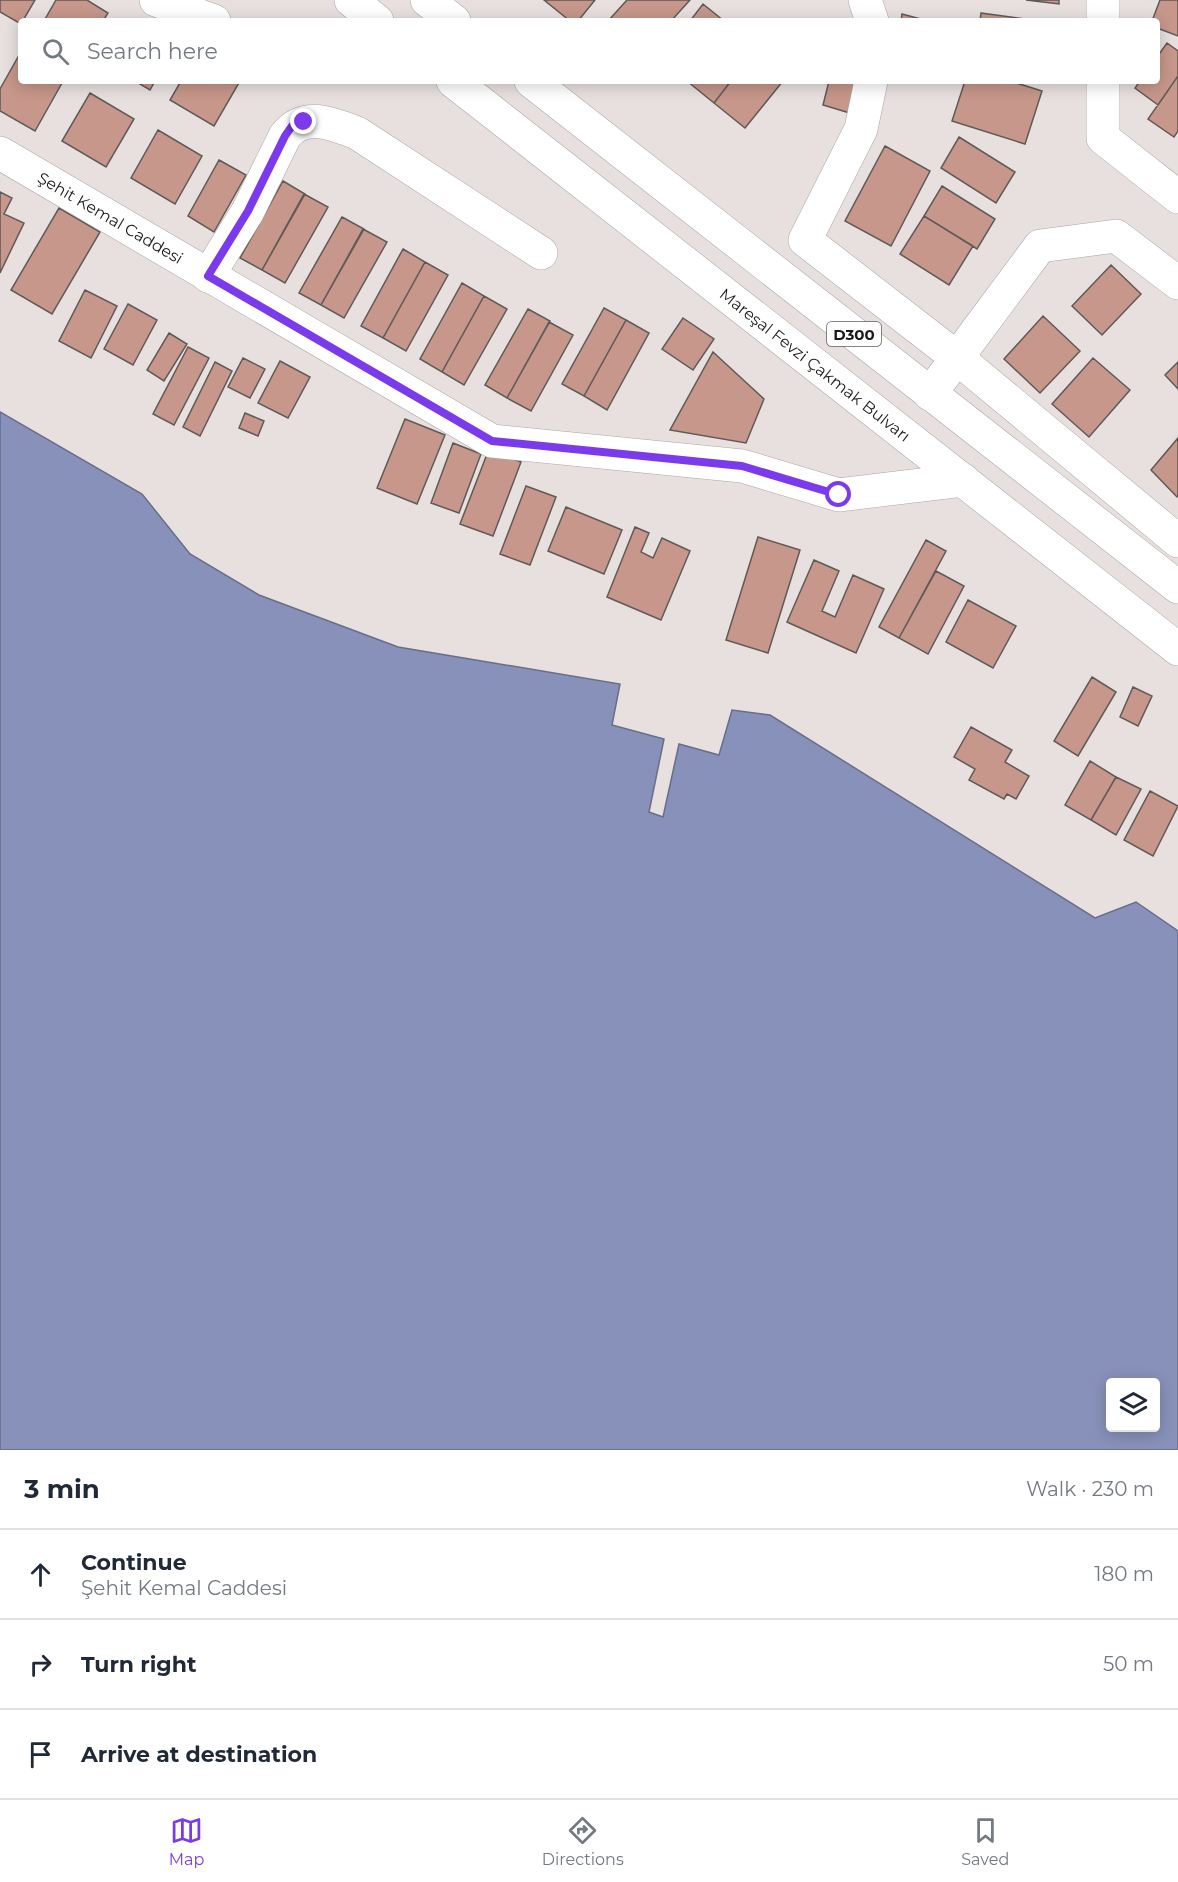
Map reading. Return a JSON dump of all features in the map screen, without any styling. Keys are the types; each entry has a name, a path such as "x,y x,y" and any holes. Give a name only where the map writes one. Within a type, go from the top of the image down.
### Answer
{"main road":[{"path":"156,0 206,18"},
{"path":"351,0 373,18"},
{"path":"427,0 450,18"},
{"path":"866,0 871,18"},
{"path":"1103,0 1103,18"},
{"name":"Mareşal Fevzi Çakmak Bulvarı","path":"457,84 1178,650"},
{"name":"D300","path":"535,84 1178,587"},
{"path":"870,84 861,129 805,240 956,357 1178,541"},
{"path":"1103,84 1103,138 1178,197"},
{"path":"208,276 248,211 285,136 292,126 304,122 324,121 357,133 541,253"},
{"name":"Şehit Kemal Caddesi","path":"0,153 492,441 742,466 839,495 963,480"},
{"path":"930,394 1040,246 1116,236 1178,283"}],"water":[{"path":"0,412 142,494 190,554 259,595 398,647 620,684 612,725 664,739 649,812 663,817 679,744 719,755 732,710 770,715 1095,918 1136,902 1178,931 1178,1450 0,1450"}],"building":[{"path":"0,0 35,0 24,18 18,18 18,22 0,12"},
{"path":"56,0 87,0 108,13 105,18 46,18"},
{"path":"544,0 595,0 580,18 566,18"},
{"path":"627,0 690,0 674,18 611,18"},
{"path":"1026,0 1059,0 1059,4"},
{"path":"1160,0 1178,0 1178,36 1160,29 1160,18 1153,18"},
{"path":"703,4 720,18 692,18"},
{"path":"981,13 1017,18 980,18"},
{"path":"902,14 917,18 901,18"},
{"path":"1167,43 1178,51 1178,76 1158,105 1135,88 1138,84 1160,84 1160,53"},
{"path":"18,57 18,84 61,84 35,131 0,111 0,89"},
{"path":"1178,76 1178,131 1174,137 1148,119"},
{"path":"140,84 153,84 150,90"},
{"path":"179,84 238,84 214,126 170,100"},
{"path":"691,84 729,84 714,103"},
{"path":"729,84 781,84 745,128 714,103"},
{"path":"828,84 862,84 853,114 823,105"},
{"path":"964,84 1020,84 1042,91 1025,144 952,121"},
{"path":"90,93 134,119 106,167 62,141"},
{"path":"158,130 202,156 175,204 131,178"},
{"path":"959,137 1015,172 996,203 941,168"},
{"path":"885,146 930,171 891,246 845,221"},
{"path":"219,160 246,175 214,232 188,216"},
{"path":"283,181 305,194 262,270 240,258"},
{"path":"942,186 995,219 977,249 924,216"},
{"path":"0,192 12,198 4,214 24,223 0,273"},
{"path":"304,194 328,207 285,283 262,270"},
{"path":"59,208 100,232 52,314 11,290"},
{"path":"924,216 973,246 949,285 900,254"},
{"path":"342,217 364,229 321,305 299,293"},
{"path":"363,229 387,242 344,318 321,305"},
{"path":"403,249 425,262 383,338 361,326"},
{"path":"425,262 448,275 406,351 383,338"},
{"path":"1111,265 1141,294 1102,335 1072,306"},
{"path":"462,283 484,296 442,372 420,359"},
{"path":"85,290 117,306 91,358 59,341"},
{"path":"484,296 507,309 464,385 442,372"},
{"path":"128,304 157,320 133,365 104,349"},
{"path":"604,308 626,320 584,396 562,384"},
{"path":"528,309 550,321 507,398 485,385"},
{"path":"1043,316 1080,351 1040,393 1004,359"},
{"path":"683,318 714,339 693,370 662,349"},
{"path":"626,320 649,333 607,410 584,396"},
{"path":"549,322 573,335 531,411 507,398"},
{"path":"169,333 187,344 164,381 147,370"},
{"path":"188,347 209,358 174,425 153,414"},
{"path":"713,352 764,399 746,443 670,430"},
{"path":"243,358 265,369 250,398 228,387"},
{"path":"1093,358 1130,390 1089,437 1052,404"},
{"path":"280,361 310,377 288,418 258,403"},
{"path":"215,362 232,371 200,436 183,427"},
{"path":"1178,362 1178,389 1165,375"},
{"path":"245,413 264,421 258,436 239,428"},
{"path":"405,419 445,435 417,504 377,488"},
{"path":"1178,438 1178,496 1177,497 1151,470"},
{"path":"453,443 481,454 459,513 431,503"},
{"path":"489,449 521,462 493,536 460,524"},
{"path":"526,486 556,497 530,565 500,554"},
{"path":"566,507 622,530 604,574 548,551"},
{"path":"635,527 649,533 641,552 653,558 662,538 690,551 661,620 607,597"},
{"path":"758,537 800,550 768,653 726,640"},
{"path":"926,540 946,551 899,638 879,627"},
{"path":"814,560 839,571 822,611 835,617 853,575 884,589 856,653 787,622"},
{"path":"936,571 964,586 928,654 899,638"},
{"path":"968,600 1016,626 993,668 946,642"},
{"path":"1092,677 1116,692 1078,756 1054,741"},
{"path":"1133,687 1152,696 1138,726 1120,717"},
{"path":"971,727 1012,750 1005,762 1029,776 1016,799 1007,794 1004,799 969,780 975,769 954,757"},
{"path":"1090,761 1116,777 1091,820 1065,805"},
{"path":"1116,777 1141,789 1116,835 1091,820"},
{"path":"1150,791 1178,806 1153,856 1124,840"}],"route":[{"path":"304,122 292,126 285,136 248,211 208,276 492,441 742,466 839,495"}]}
